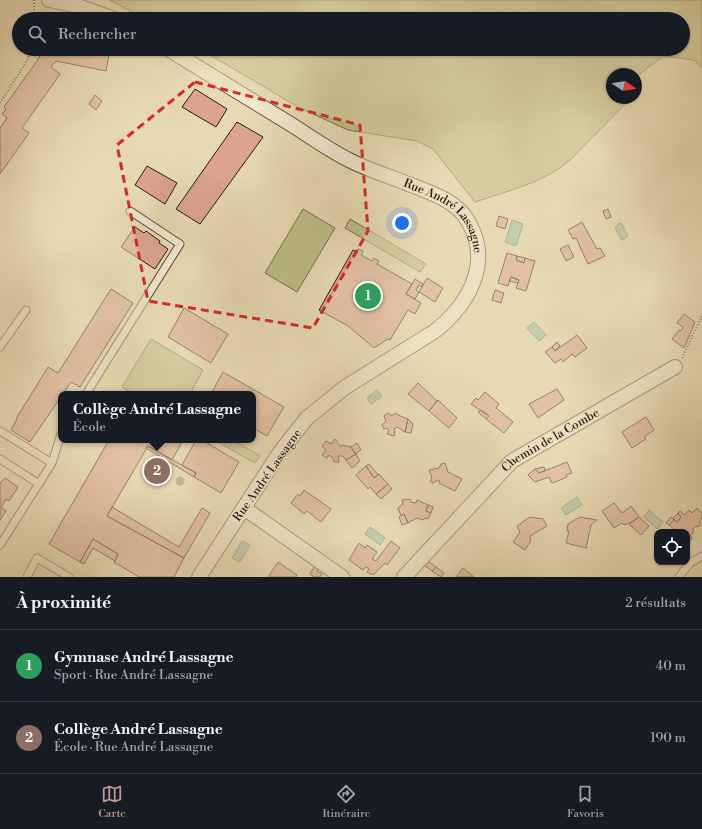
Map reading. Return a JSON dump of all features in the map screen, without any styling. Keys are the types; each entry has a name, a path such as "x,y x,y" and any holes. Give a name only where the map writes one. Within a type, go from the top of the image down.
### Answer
{"street":[{"path":"49,0 78,6 95,12"},
{"name":"Rue André Lassagne","path":"179,56 351,161 440,197 457,208 468,221 475,240 478,259 475,279 470,292 448,321 435,331 344,388 307,418 280,452 244,508 235,519 199,577"},
{"name":"Chemin de la Combe","path":"404,577 512,461 675,367"},
{"path":"244,508 342,577"}],"lane":[{"path":"88,391 180,244 130,210"},
{"path":"0,347 26,310"},
{"path":"0,431 52,463"},
{"path":"1,541 52,463 58,443"},
{"path":"0,459 39,484"},
{"path":"678,577 689,564 702,556"},
{"path":"27,577 38,558 69,577"}],"path":[{"path":"34,0 34,12"},
{"path":"0,103 29,56"},
{"path":"675,367 687,350 702,316"}],"highlighted area":[{"path":"195,82 360,125 368,231 313,328 148,301 117,145"}],"green space":[{"path":"109,0 702,0 702,68 694,60 663,56 690,56 690,12 132,12"},
{"path":"212,56 663,56 642,72 642,68 606,68 606,104 625,104 571,159 561,167 526,185 475,202 433,149 417,141 348,130 298,107"},
{"path":"303,209 335,228 297,292 265,273"},
{"path":"350,219 426,264 420,272 345,228"},
{"path":"151,339 203,370 192,391 129,391 122,387"},
{"path":"219,443 238,443 260,456 255,463"}],"shaded area":[{"path":"512,220 523,224 516,246 505,242"},
{"path":"619,223 622,224 628,236 623,240 615,228"},
{"path":"534,322 546,335 539,341 527,328"},
{"path":"377,390 382,396 371,404 367,398"},
{"path":"577,497 582,505 566,515 561,508"},
{"path":"649,510 663,522 657,529 644,517"},
{"path":"370,527 385,538 380,545 365,534"},
{"path":"242,541 250,545 240,562 232,558"}],"building":[{"path":"39,56 109,56 106,71 56,61 51,67 60,74 22,128 29,133 0,174 0,128 7,118 2,114 6,109 4,107"},
{"path":"195,89 227,109 216,127 182,107"},
{"path":"95,95 102,101 96,110 89,104"},
{"path":"237,122 263,137 200,224 176,209"},
{"path":"147,166 177,183 165,204 135,185"},
{"path":"608,209 611,217 606,219 603,211"},
{"path":"499,216 508,219 505,229 496,226"},
{"path":"582,222 597,249 600,248 605,256 588,264 576,238 573,239 568,230"},
{"path":"135,227 144,233 146,231 168,249 155,269 121,247"},
{"path":"568,245 574,257 566,261 560,249"},
{"path":"358,249 363,251 361,255 372,261 374,258 379,261 377,264 412,284 406,294 421,303 415,314 408,310 390,340 388,339 374,348 348,326 319,310 353,250 357,252"},
{"path":"507,253 517,256 516,260 524,263 525,258 535,261 526,291 516,288 519,280 511,277 508,286 498,283"},
{"path":"517,256 525,258 524,263 516,260"},
{"path":"511,277 519,280 518,283 509,281"},
{"path":"427,278 443,288 435,302 419,292"},
{"path":"415,279 423,284 422,287 419,285 416,290 419,292 415,299 406,294"},
{"path":"111,289 133,303 80,387 71,382 65,391 58,391 58,401 30,442 11,430 16,419 48,367 58,373"},
{"path":"495,290 504,293 501,303 492,300"},
{"path":"184,308 228,334 211,363 168,337"},
{"path":"684,314 695,322 684,348 672,339 679,330 681,331 683,327 677,323"},
{"path":"577,335 587,348 575,357 572,354 563,362 561,359 555,363 545,352 552,347 555,351"},
{"path":"557,342 560,346 555,351 552,347"},
{"path":"223,372 284,407 267,436 256,430 256,391 213,391"},
{"path":"418,383 437,401 429,411 408,394"},
{"path":"557,389 564,400 538,418 529,404"},
{"path":"485,392 499,404 496,408 513,422 504,433 486,419 489,416 471,404 476,398 478,400"},
{"path":"438,400 457,418 449,428 429,411"},
{"path":"481,410 489,416 486,419 478,412"},
{"path":"389,413 391,416 396,413 408,419 405,432 397,427 394,429 394,436 387,434 389,431 386,428 384,429 382,425 386,421 384,416"},
{"path":"646,417 654,430 644,437 646,439 632,448 622,432"},
{"path":"408,419 413,424 411,433 405,432"},
{"path":"335,439 341,447 342,445 351,447 356,454 346,460 343,456 338,456 339,462 334,462 333,458 329,455 327,458 322,455 326,450 322,446 326,441 331,444"},
{"path":"107,443 181,443 172,460 148,446 107,516 184,558 174,577 139,577 114,562 118,554 93,539 80,562 49,544"},
{"path":"194,443 207,443 239,462 221,493 194,477 196,473 182,465"},
{"path":"357,443 361,450 355,454 351,447"},
{"path":"148,446 196,473 194,477 146,448"},
{"path":"356,454 360,461 352,468 346,460"},
{"path":"567,462 572,473 566,475 567,477 553,483 549,477 535,482 528,475 535,469 539,473"},
{"path":"445,463 448,472 462,479 455,491 439,483 440,481 438,480 433,483 430,481 432,478 429,470 439,468 441,464"},
{"path":"369,464 378,475 374,478 366,466"},
{"path":"366,466 374,478 379,474 388,484 376,494 370,487 368,489 356,475"},
{"path":"544,467 545,471 539,473 535,469"},
{"path":"5,478 18,487 9,501 6,499 1,508 6,511 0,520 0,483"},
{"path":"388,484 392,489 381,499 376,494"},
{"path":"304,490 331,509 321,522 307,511 304,514 291,503 298,494 300,496"},
{"path":"410,499 411,502 416,503 417,500 428,505 426,511 431,513 428,519 425,518 423,520 417,518 408,523 404,514 401,516 398,508 403,504 402,500"},
{"path":"614,503 622,513 631,506 639,517 629,524 624,525 622,523 614,528 602,511"},
{"path":"428,505 433,507 431,513 426,511"},
{"path":"112,507 179,547 202,508 210,513 184,558 107,516"},
{"path":"697,508 702,513 702,518 699,522 701,524 693,529 693,533 690,536 690,529 674,529 669,525 674,520 677,522 681,517 678,513 680,511 685,515 689,510 692,513"},
{"path":"678,513 681,517 677,522 673,518"},
{"path":"404,514 408,523 402,525 399,517"},
{"path":"530,517 543,519 547,526 530,536 531,540 525,550 513,542 520,532 517,526"},
{"path":"580,517 597,520 591,525 586,548 566,543 569,531 567,531 568,524"},
{"path":"639,517 649,526 641,535 629,524"},
{"path":"671,517 674,520 669,525 666,523"},
{"path":"93,539 118,554 115,561 93,548 84,564 80,562"},
{"path":"391,541 400,548 387,565 385,563 373,575 367,572 369,569 366,567 363,570 349,560 359,543 365,548 367,545 377,552 372,559 376,561"},
{"path":"428,561 436,567 432,571 424,565"},
{"path":"278,562 297,575 296,577 268,577"},
{"path":"316,564 320,567 317,571 322,574 320,577 314,577 310,574"},
{"path":"436,567 444,573 441,577 432,571"},
{"path":"463,568 474,577 456,577"}],"place":[{"name":"Gymnase André Lassagne","path":"368,296"},
{"name":"Collège André Lassagne","path":"157,471"}]}
